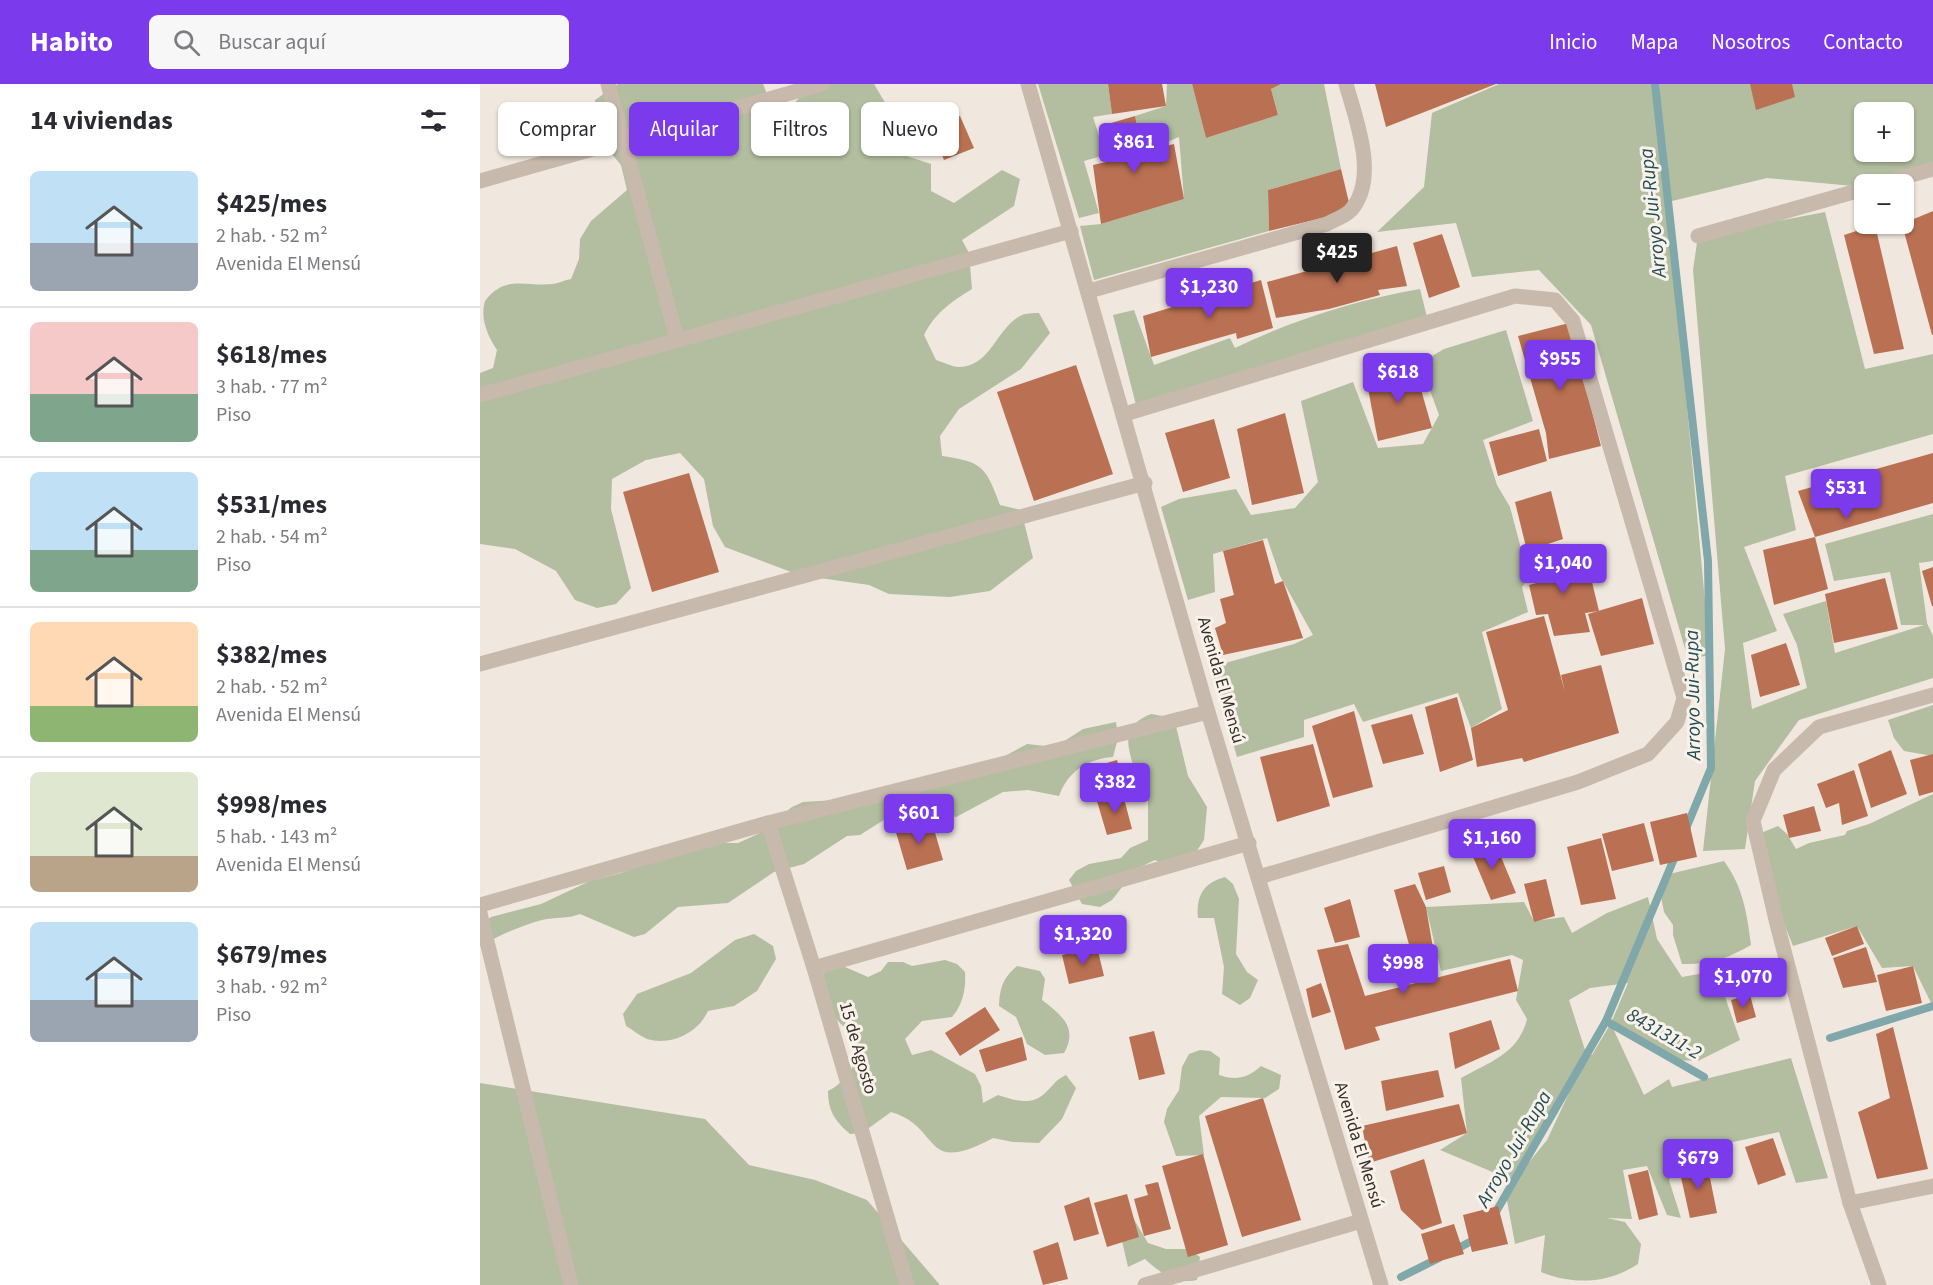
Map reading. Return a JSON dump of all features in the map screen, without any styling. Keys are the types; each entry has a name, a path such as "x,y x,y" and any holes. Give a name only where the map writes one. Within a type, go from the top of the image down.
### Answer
{"street":[{"path":"608,84 677,339"},
{"path":"480,181 822,84"},
{"name":"Avenida El Mensú","path":"1028,84 1145,483 1208,711 1381,1285"},
{"path":"1089,291 1327,224 1351,211 1365,181 1362,141 1346,84"},
{"path":"1914,174 1933,169"},
{"path":"1698,236 1854,192"},
{"path":"480,395 1071,231"},
{"path":"1125,414 1515,296 1555,300 1573,321 1684,698 1677,722 1648,754 1578,782 1259,877"},
{"path":"480,664 1145,483"},
{"path":"1880,1285 1850,1203 1777,924 1753,821 1774,770 1819,727 1933,694"},
{"path":"480,905 768,823 1208,711"},
{"name":"15 de Agosto","path":"768,823 814,968 907,1285"},
{"path":"814,968 1249,843"},
{"path":"480,913 571,1285"},
{"path":"1850,1203 1933,1186"},
{"path":"1145,1285 1362,1221"}],"green space":[{"path":"618,84 763,84 769,99 774,102 751,102 751,156 849,156 849,102 795,102 812,84 874,84 885,102 861,102 861,156 907,156 931,164 931,191 954,203 1002,170 1020,179 1014,206 962,240 969,253 972,289 944,309 933,320 924,335 936,360 959,367 979,360 1005,329 1022,315 1039,313 1050,333 1021,369 959,409 940,436 942,456 966,461 981,468 991,482 1000,505 1021,510 1033,558 990,591 950,597 889,594 869,585 799,575 725,547 713,526 704,479 680,453 646,460 612,479 611,509 631,588 616,604 597,608 575,600 556,571 515,549 480,544 480,373 493,368 497,350 485,326 483,314 485,301 500,287 516,284 553,284 571,279 579,259 580,239 591,221 627,190 621,165 613,156 617,156 617,102 595,102"},
{"path":"1038,84 1108,84 1112,114 1093,117 1105,155 1084,161 1099,213 1079,218"},
{"path":"1167,84 1192,84 1206,138 1278,115 1271,89 1281,84 1324,84 1341,169 1268,190 1269,231 1094,280 1080,226 1101,224 1184,199 1179,137 1143,152 1135,116 1166,106"},
{"path":"1499,84 1933,84 1933,163 1904,174 1854,174 1854,186 1767,178 1668,202 1710,655 1688,659 1591,325 1539,270 1472,277 1456,223 1377,232 1424,187 1432,113"},
{"path":"1825,212 1865,369 1933,354 1933,434 1785,476 1796,530 1744,547 1777,631 1743,643 1752,709 1807,688 1797,645 1783,614 1826,601 1835,653 1924,625 1901,625 1890,572 1834,581 1825,544 1933,514 1933,561 1919,563 1927,623 1933,636 1933,678 1799,720 1755,781 1745,849 1703,851 1725,649 1693,270 1698,236"},
{"path":"1420,289 1427,317 1136,405 1113,315 1134,310 1154,365 1230,338 1235,348 1325,312"},
{"path":"1506,330 1533,421 1483,440 1497,485 1510,507 1523,556 1533,571 1522,587 1528,612 1482,632 1502,709 1471,728 1458,693 1363,722 1354,704 1304,720 1304,737 1237,757 1211,667 1294,644 1313,635 1280,576 1267,538 1213,554 1215,592 1188,600 1161,507 1179,499 1236,489 1251,515 1295,508 1318,482 1301,401 1353,382 1378,448 1423,444 1439,415 1420,363 1444,349"},
{"path":"1933,705 1933,756 1904,751 1894,738 1888,720"},
{"path":"1151,714 1168,717 1176,726 1188,776 1207,807 1204,840 1192,858 1165,865 1155,860 1136,869 1112,900 1100,907 1082,904 1069,880 1076,871 1089,864 1121,858 1130,848 1148,840 1148,796 1137,790 1128,737 1138,721"},
{"path":"1116,722 1118,738 1113,757 1095,760 1073,773 1059,796 1028,790 1003,792 956,817 928,809 904,807 908,787 992,763 1027,744 1055,747 1083,729"},
{"path":"1933,794 1933,1002 1931,1003 1913,966 1882,968 1857,926 1793,946 1767,881 1756,835 1778,826 1787,834 1796,849 1809,843 1845,835 1847,831 1869,824"},
{"path":"888,797 887,818 860,835 847,836 804,864 774,872 728,903 678,907 645,934 634,937 580,914 534,922 480,946 480,926 491,917 541,904 590,881 621,873 686,848 708,843 738,843 758,834 792,807 803,802"},
{"path":"1724,861 1736,881 1743,901 1751,945 1718,960 1682,964 1673,935 1673,925 1664,912 1660,891 1665,875"},
{"path":"1225,877 1233,884 1239,899 1236,954 1247,972 1258,980 1250,998 1240,1005 1222,994 1224,967 1214,918 1198,918 1198,903 1202,892 1211,883"},
{"path":"1648,897 1657,939 1682,977 1716,971 1740,1040 1698,1061 1674,1060 1611,1024 1644,1095 1669,1079 1672,1087 1791,1058 1828,1178 1796,1183 1779,1132 1687,1152 1669,1180 1681,1218 1667,1215 1647,1166 1623,1170 1632,1219 1607,1218 1625,1222 1641,1244 1638,1264 1627,1271 1603,1279 1565,1279 1541,1272 1545,1235 1515,1244 1506,1195 1514,1181 1440,1150 1467,1133 1461,1078 1502,1055 1523,1031 1527,1019 1516,1000 1523,960 1512,955 1441,971 1426,907 1524,902 1534,921 1564,917 1572,933 1607,913","holes":["1628,983 1611,1023 1592,1055 1586,1053 1569,1000 1590,988","1570,1091 1547,1140 1518,1176 1562,1097"]},
{"path":"754,934 773,946 776,959 757,991 734,1006 708,1011 698,1026 674,1039 656,1041 647,1039 626,1026 623,1014 637,994 691,973 735,940"},
{"path":"945,960 957,964 965,972 961,1002 952,1017 922,1021 905,1039 912,1055 931,1050 975,1074 981,1086 983,1103 998,1095 1028,1101 1039,1098 1066,1075 1076,1088 1062,1119 1039,1143 1013,1142 993,1138 970,1149 954,1152 942,1151 919,1128 907,1119 891,1112 862,1133 850,1134 833,1115 828,1091 840,1083 851,1071 857,1056 857,1049 853,1035 836,1019 829,1008 823,996 819,977 833,967 845,967 868,977 881,971 888,962 903,962 912,966"},
{"path":"1017,966 1040,971 1045,979 1042,1000 1061,1016 1068,1028 1068,1044 1064,1053 1045,1055 1027,1044 1016,1017 999,1006 1003,983"},
{"path":"1200,1050 1210,1051 1220,1058 1219,1075 1231,1078 1242,1077 1261,1066 1281,1075 1279,1089 1265,1098 1221,1097 1199,1116 1204,1155 1176,1156 1164,1122 1167,1109 1179,1090 1182,1067 1189,1054"},
{"path":"480,1083 705,1119 749,1165 815,1180 867,1200 940,1285 480,1285"},
{"path":"1129,1211 1148,1243 1166,1249 1188,1249 1200,1257 1197,1280 1175,1279 1162,1273 1145,1259 1128,1267 1122,1241"}],"building":[{"path":"1108,84 1162,84 1166,106 1112,114"},
{"path":"1192,84 1281,84 1271,89 1278,115 1206,138"},
{"path":"1375,84 1496,84 1386,127"},
{"path":"1750,84 1792,84 1795,97 1756,110"},
{"path":"959,116 974,148 959,154"},
{"path":"1135,116 1143,152 1174,144 1184,199 1101,224 1093,165 1106,162 1101,126"},
{"path":"942,156 954,156 944,160"},
{"path":"1341,169 1351,211 1269,231 1268,190"},
{"path":"1933,211 1933,335 1905,234 1914,234 1914,219"},
{"path":"1854,232 1854,234 1877,234 1904,349 1874,354 1844,235"},
{"path":"1442,234 1460,287 1429,298 1413,243"},
{"path":"1397,246 1407,286 1378,290 1380,295 1329,309 1276,318 1267,282"},
{"path":"1261,280 1273,328 1237,339 1236,333 1151,357 1143,316"},
{"path":"1569,323 1601,446 1549,459 1546,433 1518,336"},
{"path":"1076,365 1113,474 1034,501 997,392"},
{"path":"1414,365 1432,428 1378,441 1366,378"},
{"path":"1285,413 1304,493 1252,505 1237,429"},
{"path":"1214,419 1230,478 1183,492 1165,433"},
{"path":"1539,429 1547,461 1498,476 1489,442"},
{"path":"1933,453 1933,503 1815,537 1798,491"},
{"path":"689,473 719,572 652,592 623,492"},
{"path":"1551,491 1563,539 1527,551 1515,502"},
{"path":"1815,537 1828,589 1774,605 1763,550"},
{"path":"1263,540 1275,584 1283,581 1303,638 1223,655 1215,628 1226,623 1220,599 1234,595 1223,551"},
{"path":"1563,549 1574,578 1591,578 1599,611 1585,613 1590,632 1554,636 1548,614 1536,615 1529,585 1544,581 1536,555"},
{"path":"1933,567 1933,606 1932,606 1922,571"},
{"path":"1885,578 1898,629 1834,643 1825,594"},
{"path":"1642,598 1654,644 1601,656 1588,614"},
{"path":"1544,616 1565,692 1561,675 1601,665 1619,733 1524,762 1522,758 1477,767 1471,728 1508,710 1486,632"},
{"path":"1786,643 1800,685 1760,697 1751,655"},
{"path":"1457,697 1473,760 1440,772 1425,707"},
{"path":"1354,711 1373,787 1333,798 1312,726"},
{"path":"1412,714 1424,754 1383,764 1371,725"},
{"path":"1313,744 1330,806 1277,822 1260,757"},
{"path":"1891,750 1907,794 1871,808 1858,764"},
{"path":"1933,754 1933,792 1919,796 1910,760"},
{"path":"1117,760 1124,786 1096,794 1089,768"},
{"path":"1854,770 1868,816 1842,825 1839,803 1826,808 1817,784"},
{"path":"1122,791 1132,829 1107,835 1097,801"},
{"path":"1814,806 1821,831 1789,838 1783,815"},
{"path":"1687,813 1697,857 1660,865 1650,822"},
{"path":"931,819 943,860 907,870 895,829"},
{"path":"1644,823 1654,861 1612,871 1602,834"},
{"path":"1601,838 1616,899 1581,905 1567,847"},
{"path":"1494,840 1516,893 1491,900 1469,847"},
{"path":"1444,866 1451,892 1426,900 1418,873"},
{"path":"1546,879 1555,916 1534,922 1524,884"},
{"path":"1415,884 1426,907 1434,954 1413,959 1394,890"},
{"path":"1350,899 1360,937 1335,943 1324,908"},
{"path":"1857,926 1864,944 1832,956 1825,938"},
{"path":"1348,944 1365,996 1510,959 1518,991 1375,1027 1380,1040 1345,1050 1317,950"},
{"path":"1097,947 1104,976 1069,984 1062,955"},
{"path":"1866,947 1877,982 1843,988 1833,958"},
{"path":"1913,966 1922,1003 1886,1011 1877,975"},
{"path":"1321,983 1331,1012 1312,1018 1306,989"},
{"path":"1750,995 1756,1017 1737,1023 1731,1000"},
{"path":"985,1007 1000,1030 960,1056 945,1033"},
{"path":"1491,1020 1500,1049 1455,1069 1449,1033"},
{"path":"1893,1027 1928,1169 1877,1179 1858,1112 1890,1098 1876,1034"},
{"path":"1154,1031 1165,1074 1139,1080 1129,1037"},
{"path":"1022,1037 1027,1060 986,1072 979,1050"},
{"path":"1438,1070 1444,1097 1386,1111 1381,1081"},
{"path":"1263,1098 1301,1220 1242,1237 1205,1116"},
{"path":"1459,1104 1467,1133 1369,1163 1362,1126"},
{"path":"1773,1138 1786,1175 1758,1185 1745,1147"},
{"path":"1203,1154 1228,1245 1188,1257 1162,1166"},
{"path":"1424,1159 1442,1223 1422,1230 1401,1210 1390,1171"},
{"path":"1707,1163 1717,1213 1690,1218 1679,1168"},
{"path":"1648,1170 1658,1215 1639,1220 1628,1175"},
{"path":"1158,1182 1171,1229 1144,1236 1134,1199 1148,1195 1145,1185"},
{"path":"1127,1194 1139,1237 1107,1247 1094,1203"},
{"path":"1089,1197 1099,1234 1074,1241 1064,1206"},
{"path":"1498,1206 1508,1244 1472,1252 1463,1215"},
{"path":"1454,1224 1464,1254 1430,1264 1421,1234"},
{"path":"1058,1242 1068,1279 1043,1285 1033,1251"}],"waterway":[{"name":"Arroyo Jui-Rupa","path":"1655,84 1708,561 1711,768 1685,831"},
{"name":"Arroyo Jui-Rupa","path":"1493,1217 1606,1021 1676,854"},
{"name":"8431311-2","path":"1830,1038 1933,1006"},
{"name":"8431311-2","path":"1606,1021 1704,1077"},
{"name":"Arroyo Jui-Rupa","path":"1453,1251 1479,1237"},
{"name":"Arroyo Jui-Rupa","path":"1401,1277 1439,1258"}]}
